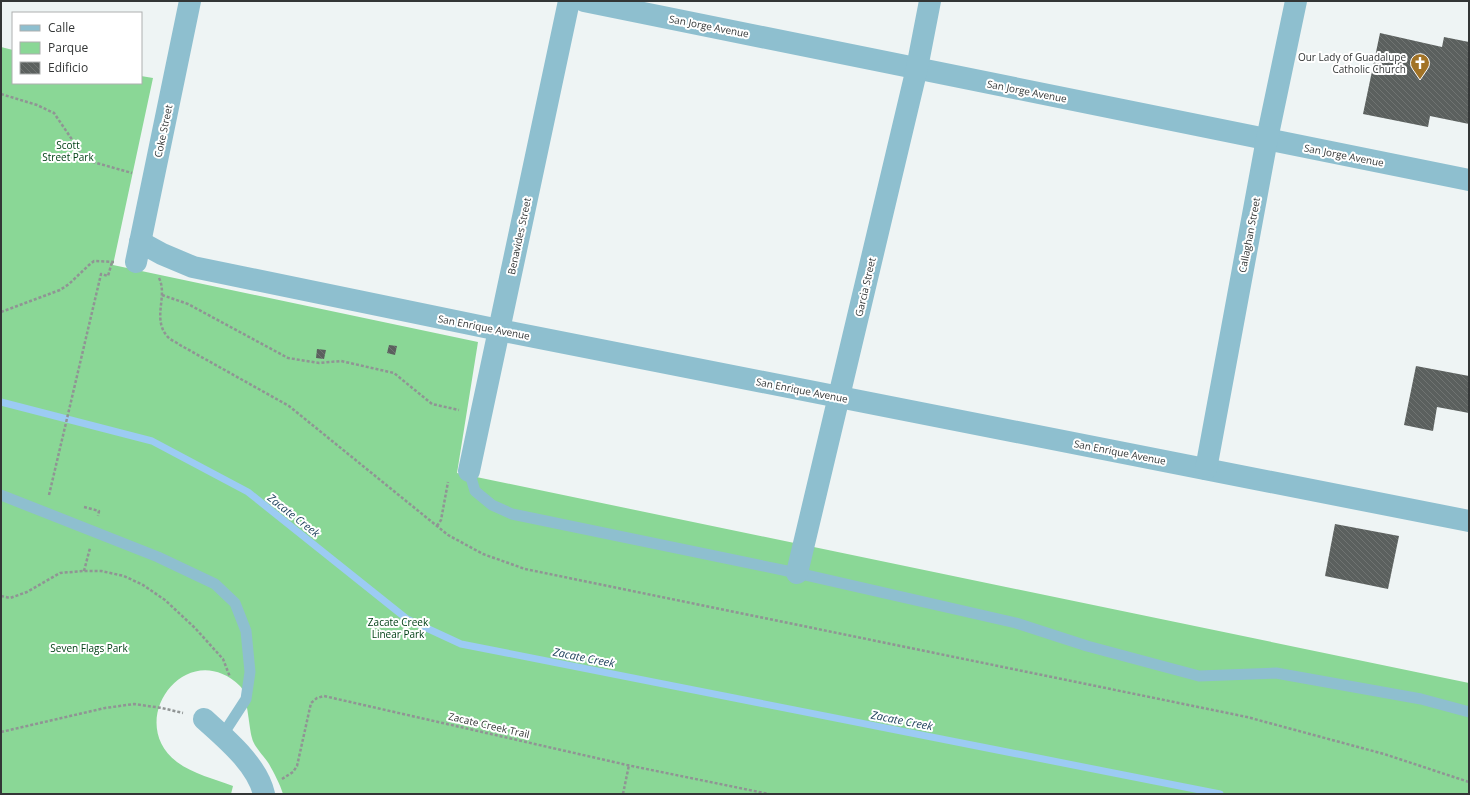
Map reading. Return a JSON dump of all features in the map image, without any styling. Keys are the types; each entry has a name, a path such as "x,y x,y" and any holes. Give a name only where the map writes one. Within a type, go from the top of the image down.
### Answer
{"street":[{"name":"Coke Street","path":"138,252 190,1"},
{"name":"Benavides Street","path":"469,472 569,1"},
{"name":"San Jorge Avenue","path":"584,1 1469,180"},
{"name":"Garcia Street","path":"797,573 917,68 930,1"},
{"name":"Callaghan Street","path":"1206,469 1267,139 1296,1"},
{"name":"San Enrique Avenue","path":"138,252 162,254 193,267 499,330 1469,520"},
{"path":"204,718 241,754 263,790"}],"lane":[{"path":"469,472 475,491 492,505 512,514 797,573 1016,623 1087,646 1199,676 1276,673 1421,699 1469,712"},
{"path":"1,495 172,564 215,584 235,603 246,631 250,672 246,699 222,736"}],"path":[{"path":"1,94 37,105 54,113 86,160 134,173"},
{"path":"48,498 101,274 108,276 112,262"},
{"path":"162,295 188,304 288,358 319,364 341,361 394,372 432,404 463,410"},
{"path":"437,526 441,520 449,481"},
{"path":"1,596 10,598 27,592 60,573 90,571 124,576 143,585 166,600 195,628 223,659 232,681"},
{"name":"Zacate Creek Trail","path":"263,790 287,776 297,766 311,703 317,698 324,696 629,765 769,794"},
{"path":"1,732 105,708 134,704 162,708"},
{"path":"623,794 629,765"}],"green space":[{"name":"Zacate Creek Linear Park","path":"1,47 12,50 12,84 142,84 142,76 153,78 113,265 478,342 457,473 1469,683 1469,794 283,794 279,782 269,764 253,741 246,702 240,686 220,673 200,671 183,677 168,690 159,706 157,726 162,745 177,762 197,773 233,786 231,794 1,794"}],"building":[{"name":"Our Lady of Guadalupe Catholic Church","path":"1380,33 1442,47 1444,37 1469,42 1469,124 1430,116 1428,127 1363,114"},
{"path":"389,345 397,346 395,355 387,353"},
{"path":"317,349 326,350 324,359 316,358"},
{"path":"1416,366 1469,376 1469,413 1437,407 1433,431 1404,425"},
{"path":"1335,524 1399,536 1388,589 1325,576"}],"waterway":[{"name":"Zacate Creek","path":"1,402 152,441 248,492 407,619 461,644 1220,794"}],"place":[{"name":"Our Lady of Guadalupe Catholic Church","path":"1420,80"}],"park label":[{"name":"Scott Street Park","path":"68,150"},
{"name":"Seven Flags Park","path":"89,648"}]}
